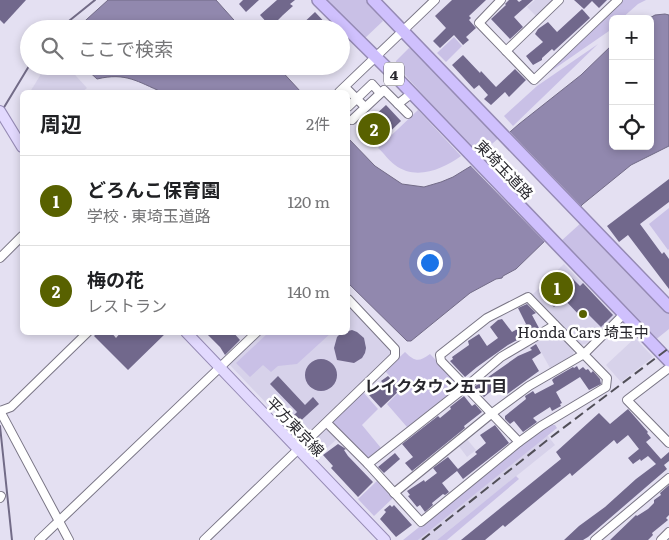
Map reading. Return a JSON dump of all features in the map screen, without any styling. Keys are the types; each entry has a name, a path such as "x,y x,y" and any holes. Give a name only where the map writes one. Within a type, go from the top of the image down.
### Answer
{"highway":[{"name":"東埼玉道路","path":"318,0 339,20"},
{"name":"東埼玉道路","path":"373,0 669,307"},
{"name":"東埼玉道路","path":"350,31 669,361"}],"main road":[{"path":"2,114 20,144"},
{"name":"平方東京線","path":"189,335 299,450 379,538"}],"street":[{"path":"342,90 435,0"},
{"path":"501,0 479,23 534,80 618,0"},
{"path":"506,50 559,0"},
{"path":"350,105 372,84 380,93"},
{"path":"352,120 384,90 408,114"},
{"path":"398,104 412,93"},
{"path":"350,94 357,98 365,107"},
{"path":"0,258 20,238"},
{"path":"327,423 368,464 421,522 519,442 541,426 606,386 607,378 528,297 487,318 440,354 441,361 519,442"},
{"path":"204,540 395,356 395,349 350,301"},
{"path":"394,493 491,414 529,386 584,354 624,314"},
{"path":"368,464 467,386 500,357 555,325"},
{"path":"68,540 0,411 10,407 85,335"},
{"path":"39,540 220,368 247,336"},
{"path":"669,368 628,400 669,443"},
{"path":"595,540 669,478"},
{"path":"660,540 669,532"}],"shaded area":[{"path":"108,0 216,0 234,20 86,20"},
{"path":"325,0 366,0 383,21 365,38 350,26 350,20 344,20"},
{"path":"535,0 552,0 553,2 537,17 527,7"},
{"path":"622,0 646,0 638,4 626,15 609,15 609,31 541,78"},
{"path":"669,15 669,146 631,165 583,204 516,269 502,278 496,279 470,293 411,341 407,341 350,285 350,140 375,166 402,184 424,187 441,182 471,166 519,124 581,75 609,48 609,150 654,150 654,16"},
{"path":"454,37 462,46 446,62 437,53"},
{"path":"598,44 513,126 504,116 537,86"},
{"path":"409,48 415,50 500,137 479,157 396,65 396,61"},
{"path":"40,75 75,75 87,88 84,90 31,90"},
{"path":"93,75 285,75 299,90 157,90 124,77 97,79"},
{"path":"418,110 461,156 438,169 420,173 403,170 395,165 378,148"},
{"path":"669,208 669,249 668,250 649,224"},
{"path":"582,222 669,314 669,329 654,341 560,242"},
{"path":"564,264 615,316 586,344 581,345 532,295"},
{"path":"350,306 392,350 392,355 302,441 229,364 260,335 350,335"},
{"path":"552,331 557,332 574,351 573,355 550,368 535,341"},
{"path":"266,335 329,335 297,364 278,366 271,372 263,365 250,377 236,363"},
{"path":"635,338 653,357 621,382 606,365"},
{"path":"405,352 417,360 430,354 458,383 458,387 407,427 387,404 402,389 385,371"},
{"path":"363,392 378,409 362,425 381,448 368,458 364,457 333,425 334,420"},
{"path":"555,425 557,428 418,540 403,540 542,429"},
{"path":"324,430 329,430 337,439 317,457 309,449 309,444"},
{"path":"547,435 555,445 437,540 418,540"},
{"path":"466,438 476,450 467,457 458,445"},
{"path":"516,476 519,479 447,540 437,540"},
{"path":"378,480 394,497 374,516 358,499"}],"pier":[{"path":"508,130 583,208 546,243 469,164"}],"building":[{"path":"0,0 26,0 4,24 0,20"},
{"path":"243,0 259,0 246,12 239,4"},
{"path":"277,0 295,0 290,4 293,6 278,20 264,20 260,15"},
{"path":"452,0 486,0 469,16 471,18 469,20 476,28 466,37 469,40 463,45 454,35 440,48 433,41 446,28 435,16"},
{"path":"509,0 517,0 519,2 522,0 533,0 514,17 523,27 510,39 491,19"},
{"path":"574,0 607,0 599,8 592,1 584,9"},
{"path":"582,9 590,18 554,51 552,49 542,60 533,65 526,56 543,42 535,34 538,29 548,22 557,32"},
{"path":"315,12 323,20 307,20"},
{"path":"463,55 496,87 515,69 526,80 509,97 505,92 491,105 484,99 488,95 479,85 474,89 452,65"},
{"path":"386,105 401,121 376,145 365,133 376,122 372,118"},
{"path":"669,179 669,202 640,224 662,254 664,252 669,259 669,289 628,235 619,242 607,226"},
{"path":"568,274 580,286 583,283 613,315 601,327 587,313 582,318 563,298 554,307 544,297"},
{"path":"527,304 536,313 532,315 539,328 508,345 465,377 450,361 453,359 452,357 469,345 468,341 479,334 487,346 498,338 490,327 498,320 502,319 512,332 526,324 518,308"},
{"path":"350,331 357,332 364,338 366,348 362,358 354,363 337,360 334,348 337,337 339,335 350,335"},
{"path":"114,335 116,338 118,335 164,335 128,370 94,336"},
{"path":"208,335 236,335 240,340 225,355"},
{"path":"536,344 541,353 532,359 539,371 506,395 499,385 484,397 474,387 518,356 532,350 530,348"},
{"path":"321,359 333,363 337,375 333,387 321,391 309,387 305,375 309,363"},
{"path":"577,366 579,370 583,367 591,373 593,371 600,379 601,384 589,390 580,377 556,392 562,403 560,404 561,406 552,411 550,407 533,418 537,422 523,432 514,421 510,424 505,419 505,416 526,399 525,396 533,391 535,394 554,384 552,380 554,378"},
{"path":"278,376 305,405 313,397 319,404 295,426 289,420 297,412 270,384"},
{"path":"388,376 401,389 381,408 369,395"},
{"path":"464,396 472,406 475,404 482,412 412,471 405,463 413,457 402,444 438,416 440,418"},
{"path":"628,409 648,432 651,438 646,442 661,459 669,452 669,461 664,465 667,469 588,537 583,540 564,540 656,464 648,456 633,464 628,458 639,449 628,435 617,444 614,440 572,476 570,473 505,527 503,525 485,540 461,540 561,459 556,452 599,413 610,424"},
{"path":"495,425 509,443 463,479 457,471 442,483 449,492 445,495 443,494 432,503 433,505 425,512 420,505 417,507 408,496 410,495 407,491 424,480 425,482 437,473 433,468 448,457 458,469 477,454 475,452 486,443 480,435"},
{"path":"338,444 346,449 344,450 348,456 373,482 358,497 331,468 333,466 323,455"},
{"path":"395,453 400,459 384,473 378,467"},
{"path":"669,485 669,515 666,518 668,520 652,533 653,535 648,540 610,540 636,515 648,509 654,503 654,500 661,495 660,493"},
{"path":"390,505 392,507 394,505 412,525 396,537 380,519 386,512 384,510"}],"waterway":[{"path":"70,20 95,0"},
{"path":"3,109 24,75"},
{"path":"0,426 12,540"}],"railway":[{"path":"422,540 550,438 669,348"}],"place":[{"name":"梅の花","path":"374,129"},
{"name":"どろんこ保育園","path":"557,288"},
{"name":"Honda Cars 埼玉中","path":"583,314"}],"district":[{"name":"レイクタウン五丁目","path":"436,385"}]}
